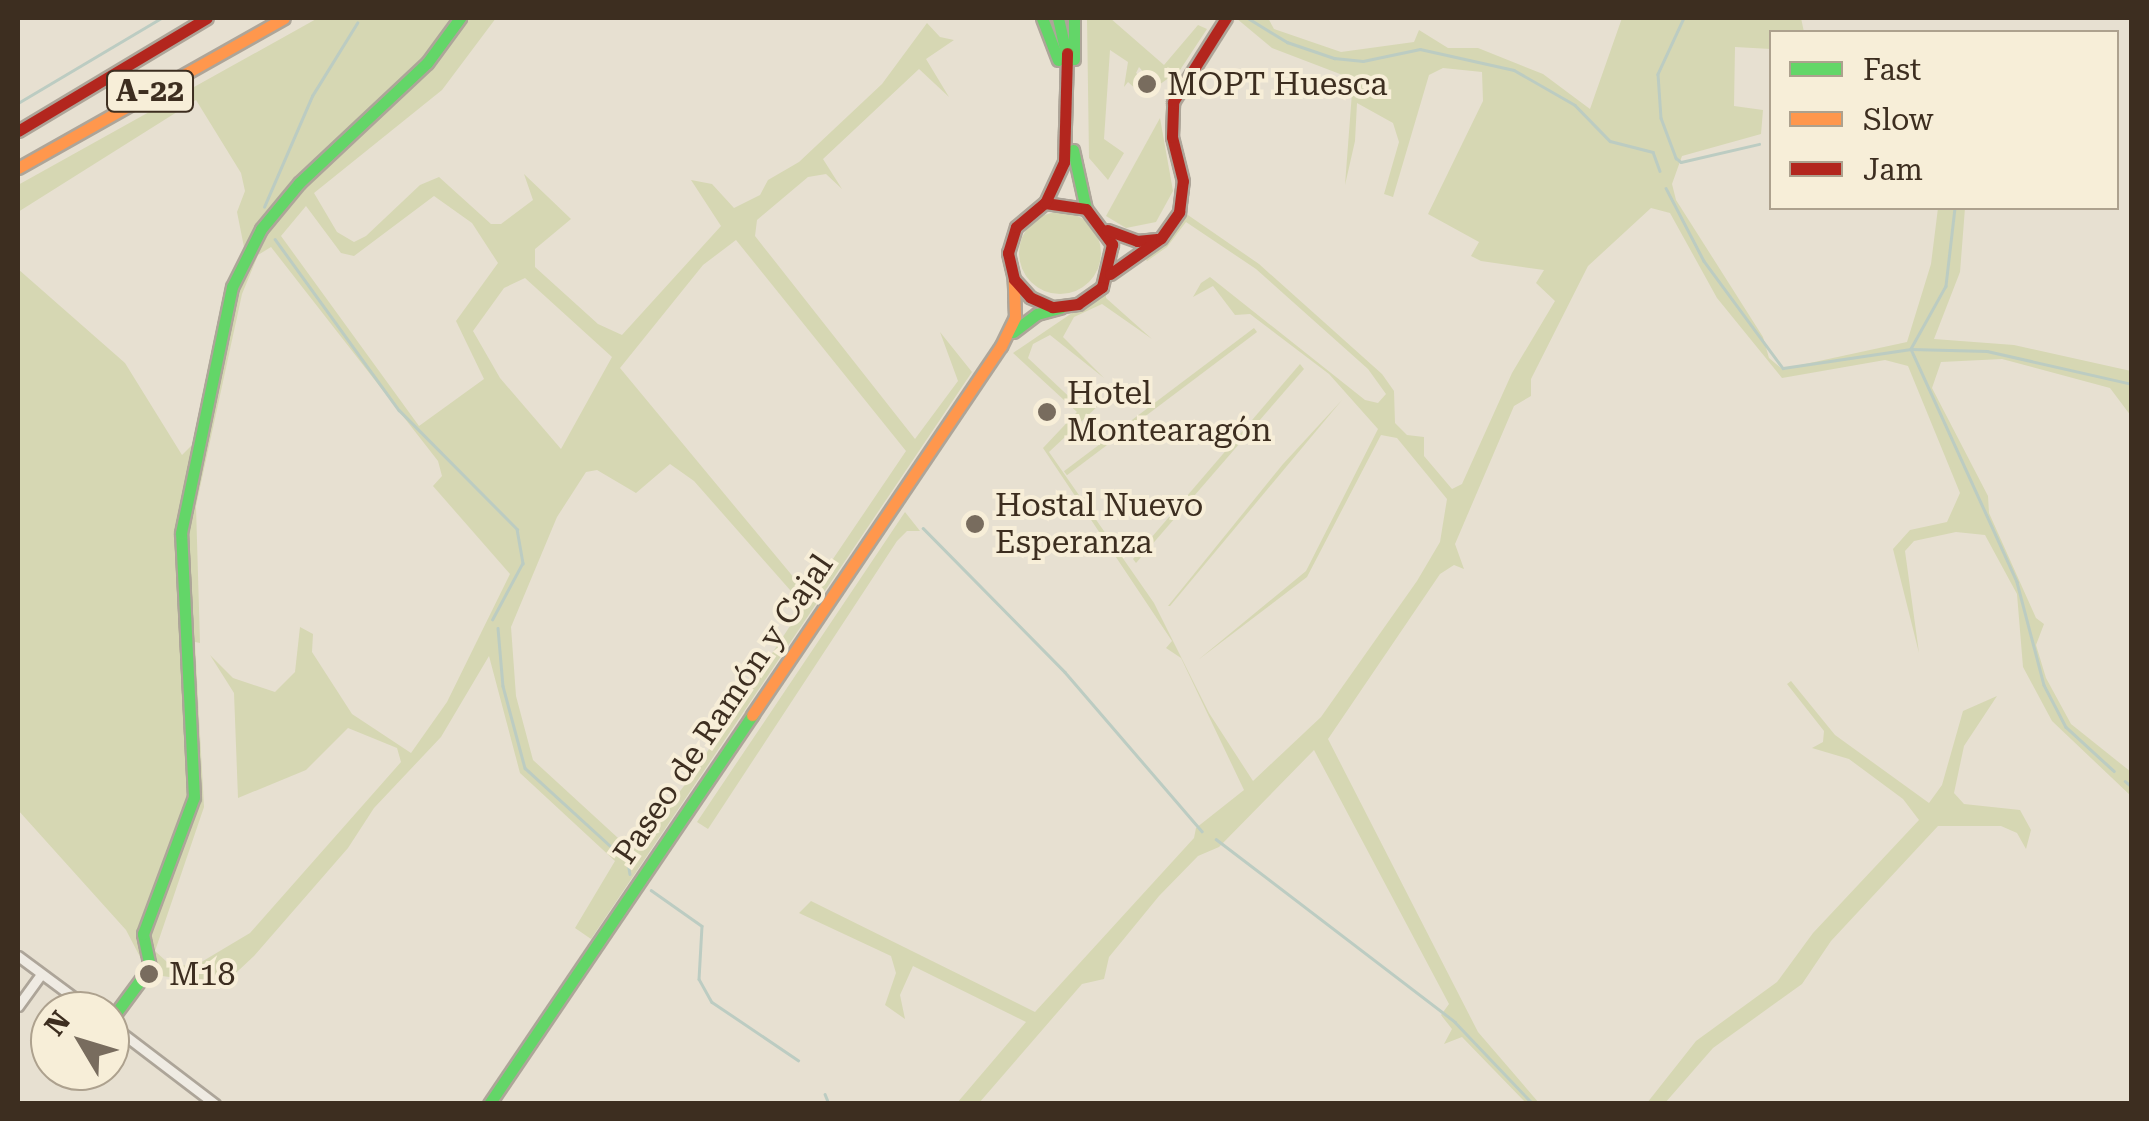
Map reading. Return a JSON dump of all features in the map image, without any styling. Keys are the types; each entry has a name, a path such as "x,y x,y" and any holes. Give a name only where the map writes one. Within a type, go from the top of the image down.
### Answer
{"main road":[{"name":"A-22","path":"18,131 207,18"},
{"name":"A-22","path":"18,168 284,18"},
{"path":"130,995 150,968 142,934 194,797 181,533 232,286 255,238 298,183 406,84 460,18"},
{"path":"1042,18 1057,53 1070,109"},
{"path":"1058,18 1067,53 1074,178 1086,209 1107,230 1138,241 1160,238"},
{"path":"1001,346 1014,318 1010,240 1025,216 1045,203 1060,177 1070,109 1074,18"},
{"path":"1001,346 1020,323 1092,297 1110,274 1160,238 1184,192 1172,137 1174,102 1226,18"},
{"path":"1045,203 1086,209"},
{"path":"1107,230 1110,274"},
{"path":"1014,279 1040,303 1064,307"},
{"name":"Paseo de Ramón y Cajal","path":"489,1104 1001,346"}],"street":[{"path":"18,956 64,991"},
{"path":"18,1006 41,974"},
{"path":"130,1038 215,1104"}],"green space":[{"path":"318,18 496,18 442,90 314,193 337,232 354,242 366,236 420,185 439,177 491,224 501,224 533,200 524,174 571,219 535,249 535,267 598,324 622,335 721,226 691,180 712,184 734,208 760,195 768,180 799,162 882,84 927,23 940,37 954,40 926,59 949,97 919,69 823,159 842,189 826,174 808,177 757,220 755,236 915,439 958,381 940,332 972,372 591,939 575,928 615,861 520,773 489,656 441,737 374,808 348,848 254,956 223,985 149,974 126,930 18,810 18,269 125,363 182,455 194,443 244,247 237,212 245,191 241,173 196,100 18,212 18,185","holes":["434,196 472,223 498,263 456,321 484,379 419,426 281,236 306,206 341,253 354,256","736,240 906,451 814,587 795,579 620,368 703,265","271,247 438,461 442,476 433,486 510,574 447,702 411,753 352,714 312,652 313,634 300,627 295,672 275,692 233,678 210,655 234,693 238,798 306,770 348,728 397,748 401,762 250,933 193,967 167,962 155,951 204,807 195,642 200,643 196,506 242,294 258,255","525,278 612,357 561,449 500,378 473,331 504,288","670,464 694,481 798,599 792,623 690,778 638,847 630,849 533,760 516,696 511,627 557,517 586,472 597,470 636,493"]},
{"path":"1087,18 1110,18 1164,65 1198,25 1207,29 1180,70 1156,87 1139,67 1136,73 1145,80 1137,90 1128,82 1124,87 1128,62 1110,50 1104,139 1124,153 1108,180 1089,158"},
{"path":"1236,18 1268,18 1274,29 1341,52 1414,42 1419,30 1448,48 1478,48 1543,74 1590,109 1622,18 1801,18 1804,30 1769,30 1769,49 1735,47 1734,106 1763,110 1761,134 1682,156 1672,184 1676,200 1763,337 1769,358 1782,369 1907,342 1931,264 1938,210 1965,210 1960,272 1934,339 2014,345 2131,371 2131,416 2110,388 2002,359 1941,362 1932,388 1988,496 1989,513 2036,618 2044,624 2036,645 2046,678 2071,724 2131,772 2131,796 2052,721 2023,667 2017,594 1985,535 1956,532 1914,541 1905,551 1919,653 1893,549 1910,530 1947,522 1960,493 1908,366 1885,360 1782,378 1717,298 1670,213 1651,208 1588,266 1531,379 1531,396 1514,406 1455,544 1464,569 1454,565 1440,574 1328,739 1478,1032 1539,1103 1526,1103 1462,1037 1444,1044 1452,1029 1441,1015 1449,1004 1314,750 1219,847 1198,856 1159,896 1109,957 1104,979 1082,984 979,1103 957,1103 1026,1022 913,966 900,995 905,1019 885,1005 896,973 891,956 799,913 811,901 1035,1012 1194,838 1196,828 1244,790 1181,658 1166,648 1172,641 1043,448 1077,412 1013,353 1106,290 1106,298 1152,339 1102,304 1074,317 1063,337 1104,378 1050,335 1033,344 1028,358 1080,407 1100,404 1049,452 1154,603 1209,713 1253,781 1321,717 1417,581 1440,542 1447,499 1397,438 1381,435 1307,577 1198,660 1306,571 1378,429 1329,374 1250,314 1235,315 1213,286 1193,297 1201,283 1210,277 1365,400 1378,403 1386,394 1368,369 1256,269 1186,222 1167,247 1147,261 1144,257 1174,232 1185,213 1259,264 1382,374 1394,391 1395,423 1407,435 1424,437 1424,456 1452,489 1462,484 1512,373 1555,301 1536,283 1544,270 1481,261 1471,256 1479,242 1428,214 1483,101 1482,72 1443,68 1429,75 1393,197 1384,194 1399,142 1393,123 1357,103 1355,141 1345,185 1353,79 1272,48"},
{"path":"1160,118 1173,191 1156,222 1126,228 1106,216"},
{"path":"1052,212 1068,212 1094,230 1101,253 1098,269 1089,282 1068,294 1052,294 1026,276 1019,261 1019,245 1037,219"},
{"path":"1254,328 1257,332 1067,475 1064,471"},
{"path":"1300,364 1304,369 1136,563 1133,559"},
{"path":"1342,400 1170,606 1168,606 1283,464"},
{"path":"905,512 920,531 907,531 897,541 708,829 697,822"},
{"path":"1791,681 1835,735 1929,803 1942,785 1963,711 1997,696 1964,746 1954,793 1964,804 2020,810 2031,830 2026,849 2017,833 2001,826 1938,826 1831,941 1802,984 1713,1048 1665,1103 1647,1103 1696,1041 1777,982 1813,933 1919,820 1903,799 1849,759 1812,748 1823,742 1824,731 1787,684"}],"waterway":[{"path":"18,103 161,18"},
{"path":"1248,18 1287,42 1334,58 1363,61 1420,49 1514,70 1575,105 1610,141 1653,152 1660,171"},
{"path":"1684,18 1658,74 1661,118 1676,158 1681,162 1759,144"},
{"path":"264,207 312,96 357,23"},
{"path":"1666,188 1704,261 1783,368 1911,349 1987,351 2132,384"},
{"path":"1955,210 1946,286 1911,349 2017,582 2044,685 2066,727 2114,771"},
{"path":"275,239 399,410 517,529 523,563 493,619"},
{"path":"923,528 1065,672 1202,831"},
{"path":"498,628 503,686 525,768 628,862 630,874"},
{"path":"2125,781 2132,787"},
{"path":"1216,839 1455,1022 1533,1104"},
{"path":"651,890 702,926 699,979 712,1002 798,1060"},
{"path":"825,1094 829,1104"}],"traffic: fast":[{"path":"130,994 150,967 143,934 194,797 181,533 232,287 261,229 299,183 427,63 460,18"},
{"path":"1042,18 1058,60"},
{"path":"1058,18 1068,62"},
{"path":"1074,18 1074,59"},
{"path":"1073,150 1086,209"},
{"path":"1013,332 1037,314 1060,308"},
{"path":"489,1104 752,715"}],"traffic: slow":[{"path":"18,168 284,18"},
{"path":"752,715 1001,346 1015,317 1014,279"}],"traffic: jam":[{"path":"18,131 207,18"},
{"path":"1110,274 1161,238 1179,212 1183,181 1172,137 1173,102 1226,18"},
{"path":"1045,203 1086,209 1112,244 1102,287 1078,304 1052,307 1030,297 1014,279 1008,253 1016,227 1045,203 1064,162 1067,53"},
{"path":"1107,230 1137,241 1157,239"}],"place":[{"name":"MOPT Huesca","path":"1147,84"},
{"name":"Hotel Montearagón","path":"1047,412"},
{"name":"Hostal Nuevo Esperanza","path":"975,524"},
{"name":"M18","path":"149,974"}]}
